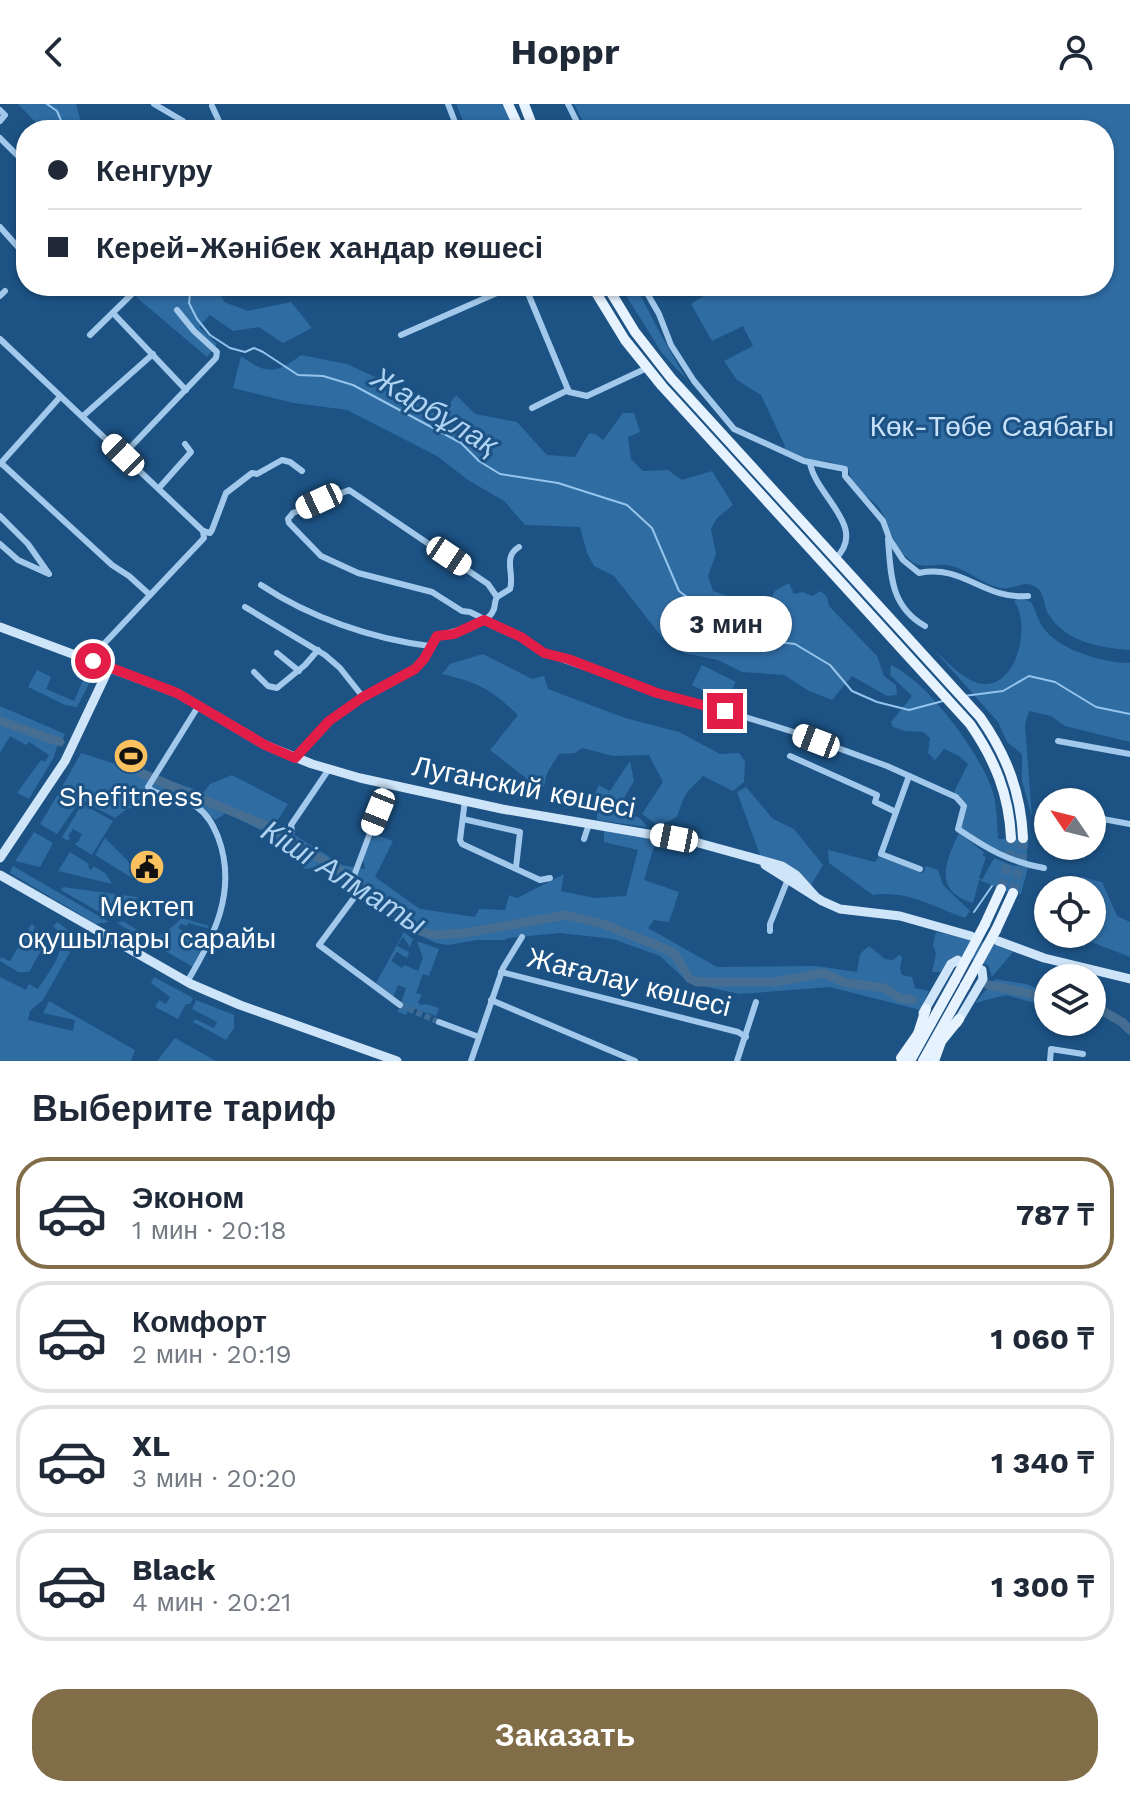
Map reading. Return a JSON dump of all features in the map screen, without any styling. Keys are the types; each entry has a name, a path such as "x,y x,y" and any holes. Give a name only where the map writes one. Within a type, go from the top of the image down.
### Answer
{"main road":[{"path":"598,296 625,340 647,368 970,724 988,752 1005,794 1017,838 1017,791 999,746 980,717 664,369 635,332 613,296"},
{"path":"904,1060 945,998 1001,889"},
{"path":"925,1061 965,986 997,936 1013,893"},
{"path":"904,1060 918,1034 945,998"},
{"path":"934,1061 955,1004"},
{"path":"918,1034 926,1009"},
{"path":"925,1061 959,1019"}],"street":[{"path":"154,104 181,120"},
{"path":"212,106 218,120"},
{"path":"0,110 5,115 0,121"},
{"path":"0,138 16,154"},
{"path":"0,227 16,245"},
{"path":"90,335 130,296"},
{"path":"401,335 490,296"},
{"path":"529,296 568,390"},
{"path":"649,296 671,345 694,381 726,421 741,434 810,463 845,469 845,476 883,521 903,560 919,573 936,570 958,574 1000,595 1028,596"},
{"path":"123,455 216,358 217,352 177,310"},
{"path":"113,313 186,390"},
{"path":"0,339 203,531 210,533 212,530 226,493 252,473 257,474 282,460 302,471"},
{"path":"83,416 153,354"},
{"path":"532,408 568,390 587,396 647,368"},
{"path":"60,397 0,464 112,565 150,595"},
{"path":"159,488 191,452 185,444"},
{"path":"810,463 818,486 845,523 845,546 835,559"},
{"path":"295,758 329,721 363,697 415,669 437,636 454,634 484,620 495,608 497,597 488,584 349,490 293,513 288,519 321,556 358,573 435,593 462,611 470,612 484,620 521,637 544,653 657,693 797,733 909,776 961,801 964,812 958,829 984,847 1006,859 1044,868"},
{"path":"0,544 18,560 49,574 28,544 1,520"},
{"path":"93,661 101,647 204,538 203,531"},
{"path":"888,533 894,592 905,610 925,626"},
{"path":"497,597 510,589 512,575 509,559 513,550 519,547"},
{"path":"261,585 317,615 365,631 430,646"},
{"path":"245,607 318,650 340,668 363,697"},
{"name":"Луганский көшесі","path":"0,627 177,693 265,745 295,758 385,783 502,809 695,842 791,871 815,896"},
{"path":"254,672 273,689 286,683 318,650"},
{"path":"277,653 299,671"},
{"path":"0,858 59,770 109,668"},
{"path":"187,982 205,950 222,905 227,881 225,861 207,816 184,799 148,789 199,705"},
{"path":"1058,741 1130,754"},
{"path":"790,756 877,795 875,802 896,812"},
{"path":"292,831 291,825 329,769"},
{"path":"909,776 881,854 920,869"},
{"name":"Луганский көшесі","path":"385,783 354,878 359,891 319,945 400,1005"},
{"path":"465,800 462,844 540,880 550,878"},
{"path":"463,819 520,832 516,867"},
{"path":"1106,820 1130,824"},
{"path":"584,839 589,824"},
{"name":"Луганский көшесі","path":"749,858 840,909 900,916 971,936"},
{"path":"0,875 187,982 240,1005 397,1061"},
{"path":"770,931 788,879"},
{"path":"997,936 1044,958 1130,979"},
{"path":"471,1061 501,972 522,937"},
{"path":"904,1060 926,1009 951,964 958,960"},
{"path":"934,1061 983,979 982,970"},
{"name":"Жағалау көшесі","path":"501,972 738,1032 746,1037"},
{"path":"491,1000 635,1061"},
{"path":"737,1061 756,1002"},
{"path":"439,1022 479,1037"},
{"path":"1050,1061 1051,1049 1083,1054"},
{"path":"362,1061 368,1051"}],"green space":[{"path":"18,104 76,104 80,120 33,120"},
{"path":"456,104 504,104 511,120 463,120"},
{"name":"Көк-Төбе Саябағы","path":"574,104 1130,104 1130,650 1085,642 1065,632 1049,615 1042,594 1032,585 1002,588 953,566 923,566 911,561 896,543 880,509 854,484 848,468 831,462 806,460 784,449 761,395 737,380 724,361 753,346 743,326 712,341 691,304 703,296 1114,296 1114,120 582,120"},
{"path":"222,296 224,302 248,311 291,302 312,328 283,343 259,327 233,331 210,315 199,327 217,344 207,357 136,297"},
{"path":"626,296 641,296 687,380 662,353"},
{"path":"301,355 347,364 384,381 440,417 456,395 475,414 517,422 547,455 575,457 589,433 603,440 623,413 634,413 640,432 628,437 631,459 643,471 668,470 682,480 712,471 733,505 717,518 711,529 716,554 708,576 713,591 734,598 734,608 744,613 766,606 775,591 789,583 794,594 803,592 812,596 821,591 827,597 829,606 877,656 884,676 896,685 897,695 887,696 852,676 832,700 809,691 784,675 742,672 718,660 685,653 664,640 614,576 594,566 580,527 525,525 504,501 468,480 437,456 347,410 294,403 233,388 241,356 258,367 271,370 285,366"},
{"path":"1020,598 1031,602 1039,621 1053,638 1073,650 1108,661 1130,663 1130,742 1065,726 1051,716 1029,711 1025,725 1032,817 1022,781 1022,754 1007,742 998,722 934,650 972,681 986,684 997,681 1013,664 1018,651 1021,623 1014,601"},
{"path":"483,654 532,679 544,676 548,689 625,718 679,732 720,754 739,753 745,761 744,782 733,791 703,776 685,795 677,816 657,825 642,814 663,782 649,755 613,756 582,748 575,753 559,754 547,773 544,787 536,786 490,750 518,715 484,688 442,674 450,664"},
{"path":"74,658 96,670 77,707 65,705 28,687 37,670 51,677 46,689 74,701 88,669 72,662"},
{"path":"702,665 736,682 725,702 692,685"},
{"path":"891,665 920,686 964,738 992,789 998,839 1028,838 1026,864 958,829 964,812 954,792 968,764 944,749 935,760 928,753 930,738 923,732 893,727 891,722 912,696 890,675"},
{"path":"0,706 65,734 29,799 17,793 41,760 45,762 49,755 29,742 26,745 10,736 0,753"},
{"path":"81,753 204,792 210,784 232,775 288,804 276,823 342,865 365,869 363,859 374,834 393,841 375,877 420,909 475,917 479,909 505,910 509,895 517,898 564,874 561,891 595,898 626,896 638,850 604,842 604,829 656,840 644,880 679,892 669,922 654,920 648,928 717,967 816,966 857,972 860,954 869,946 885,959 902,957 902,975 912,977 915,988 929,991 920,1010 830,987 740,994 689,983 660,956 613,939 560,933 448,945 436,943 407,929 362,890 348,882 320,867 304,869 293,851 283,843 226,813 215,820 182,798 142,790 139,805 115,818 61,789"},
{"path":"630,761 634,781 617,810 640,818 647,827 597,820 597,811 588,807 599,785 610,791"},
{"path":"746,787 773,819 794,829 823,865 811,885 791,867 760,855 737,792"},
{"path":"60,791 79,802 57,834 40,824"},
{"path":"82,804 113,821 92,855 74,844 82,834 73,829 68,841 62,837"},
{"path":"34,832 53,843 40,867 15,861"},
{"path":"959,833 985,853 982,855 986,857 979,878 982,880 994,858 1011,865 1028,867 1021,894 979,880 973,903 952,891 947,883 947,865"},
{"path":"105,838 128,861 137,881 95,855"},
{"path":"828,850 875,862 879,857 923,873 926,866 938,870 943,885 970,911 965,918 909,897 873,895 829,863"},
{"path":"70,852 89,864 91,870 94,866 106,874 112,884 58,871"},
{"path":"13,866 109,922 96,924 10,873"},
{"path":"63,887 138,898 99,912 61,890"},
{"path":"1106,891 1117,916 1130,922 1130,957 1106,948"},
{"path":"182,918 209,926 188,923 178,928 203,944 193,967 117,923 123,921 152,939"},
{"path":"58,922 73,935 64,949 70,952 43,1000 30,1011 28,1020 73,1031 75,1020 43,1013 49,1001 135,1050 131,1061 0,1061 0,977 26,990 29,984 38,989 60,949 59,933 53,926"},
{"path":"32,923 35,927 31,936 43,947 29,972 18,972 0,961 1,957 10,961"},
{"path":"404,932 413,939 410,947 403,937 397,946 409,952 407,958 397,952 391,961 402,968 404,965 418,971 423,958 417,941 439,949 429,976 423,974 416,993 422,995 418,1002 420,1005 439,1008 436,1016 410,1007 406,1015 398,1012 406,988 398,985 393,998 375,985"},
{"path":"936,932 993,944 1013,952 992,977 988,965 963,956 951,958 941,972 932,972"},
{"path":"154,977 193,998 178,1019 155,1007 159,1000 166,1004 170,997 151,983"},
{"path":"995,979 1034,987 1034,1003 1006,995 975,1003"},
{"path":"196,1000 234,1015 234,1028 226,1040 193,1022 195,1019 214,1028 217,1022 192,1009"},
{"path":"175,1038 216,1061 157,1061"}],"waterway":[{"name":"Жарбұлақ","path":"47,104 57,111 61,120"},
{"name":"Жарбұлақ","path":"190,296 189,303 197,319 210,335 230,348 245,352 254,348 298,375 323,376 353,385 461,443 479,461 500,474 558,483 627,505 652,528 679,591 716,619 762,640 795,644 830,665 852,691 877,702 909,710 943,701"},
{"name":"Жарбұлақ","path":"964,696 1003,691 1029,676 1055,682 1096,707 1130,714"},
{"name":"Кіші Алматы","path":"0,721 60,742"},
{"name":"Кіші Алматы","path":"141,773 271,828 355,880 420,931 434,935 465,933 566,915 603,924 673,952 689,978 697,982 775,982 823,973 846,983 885,988 900,998 913,1000"},
{"path":"974,912 992,886"},
{"name":"Кіші Алматы","path":"988,985 1034,995"},
{"name":"Кіші Алматы","path":"1106,1013 1130,1030"}],"tunnel":[{"path":"1001,889 1011,838"},
{"path":"1013,893 1023,838"},
{"path":"400,1005 439,1022"}],"place":[{"name":"Shefitness","path":"131,756"},
{"name":"Мектеп оқушылары сарайы","path":"147,867"}],"route":[{"path":"93,661 177,693 265,745 295,758 329,721 363,697 415,669 437,636 454,634 484,620 521,637 544,653 560,656 657,693 725,711"}]}
